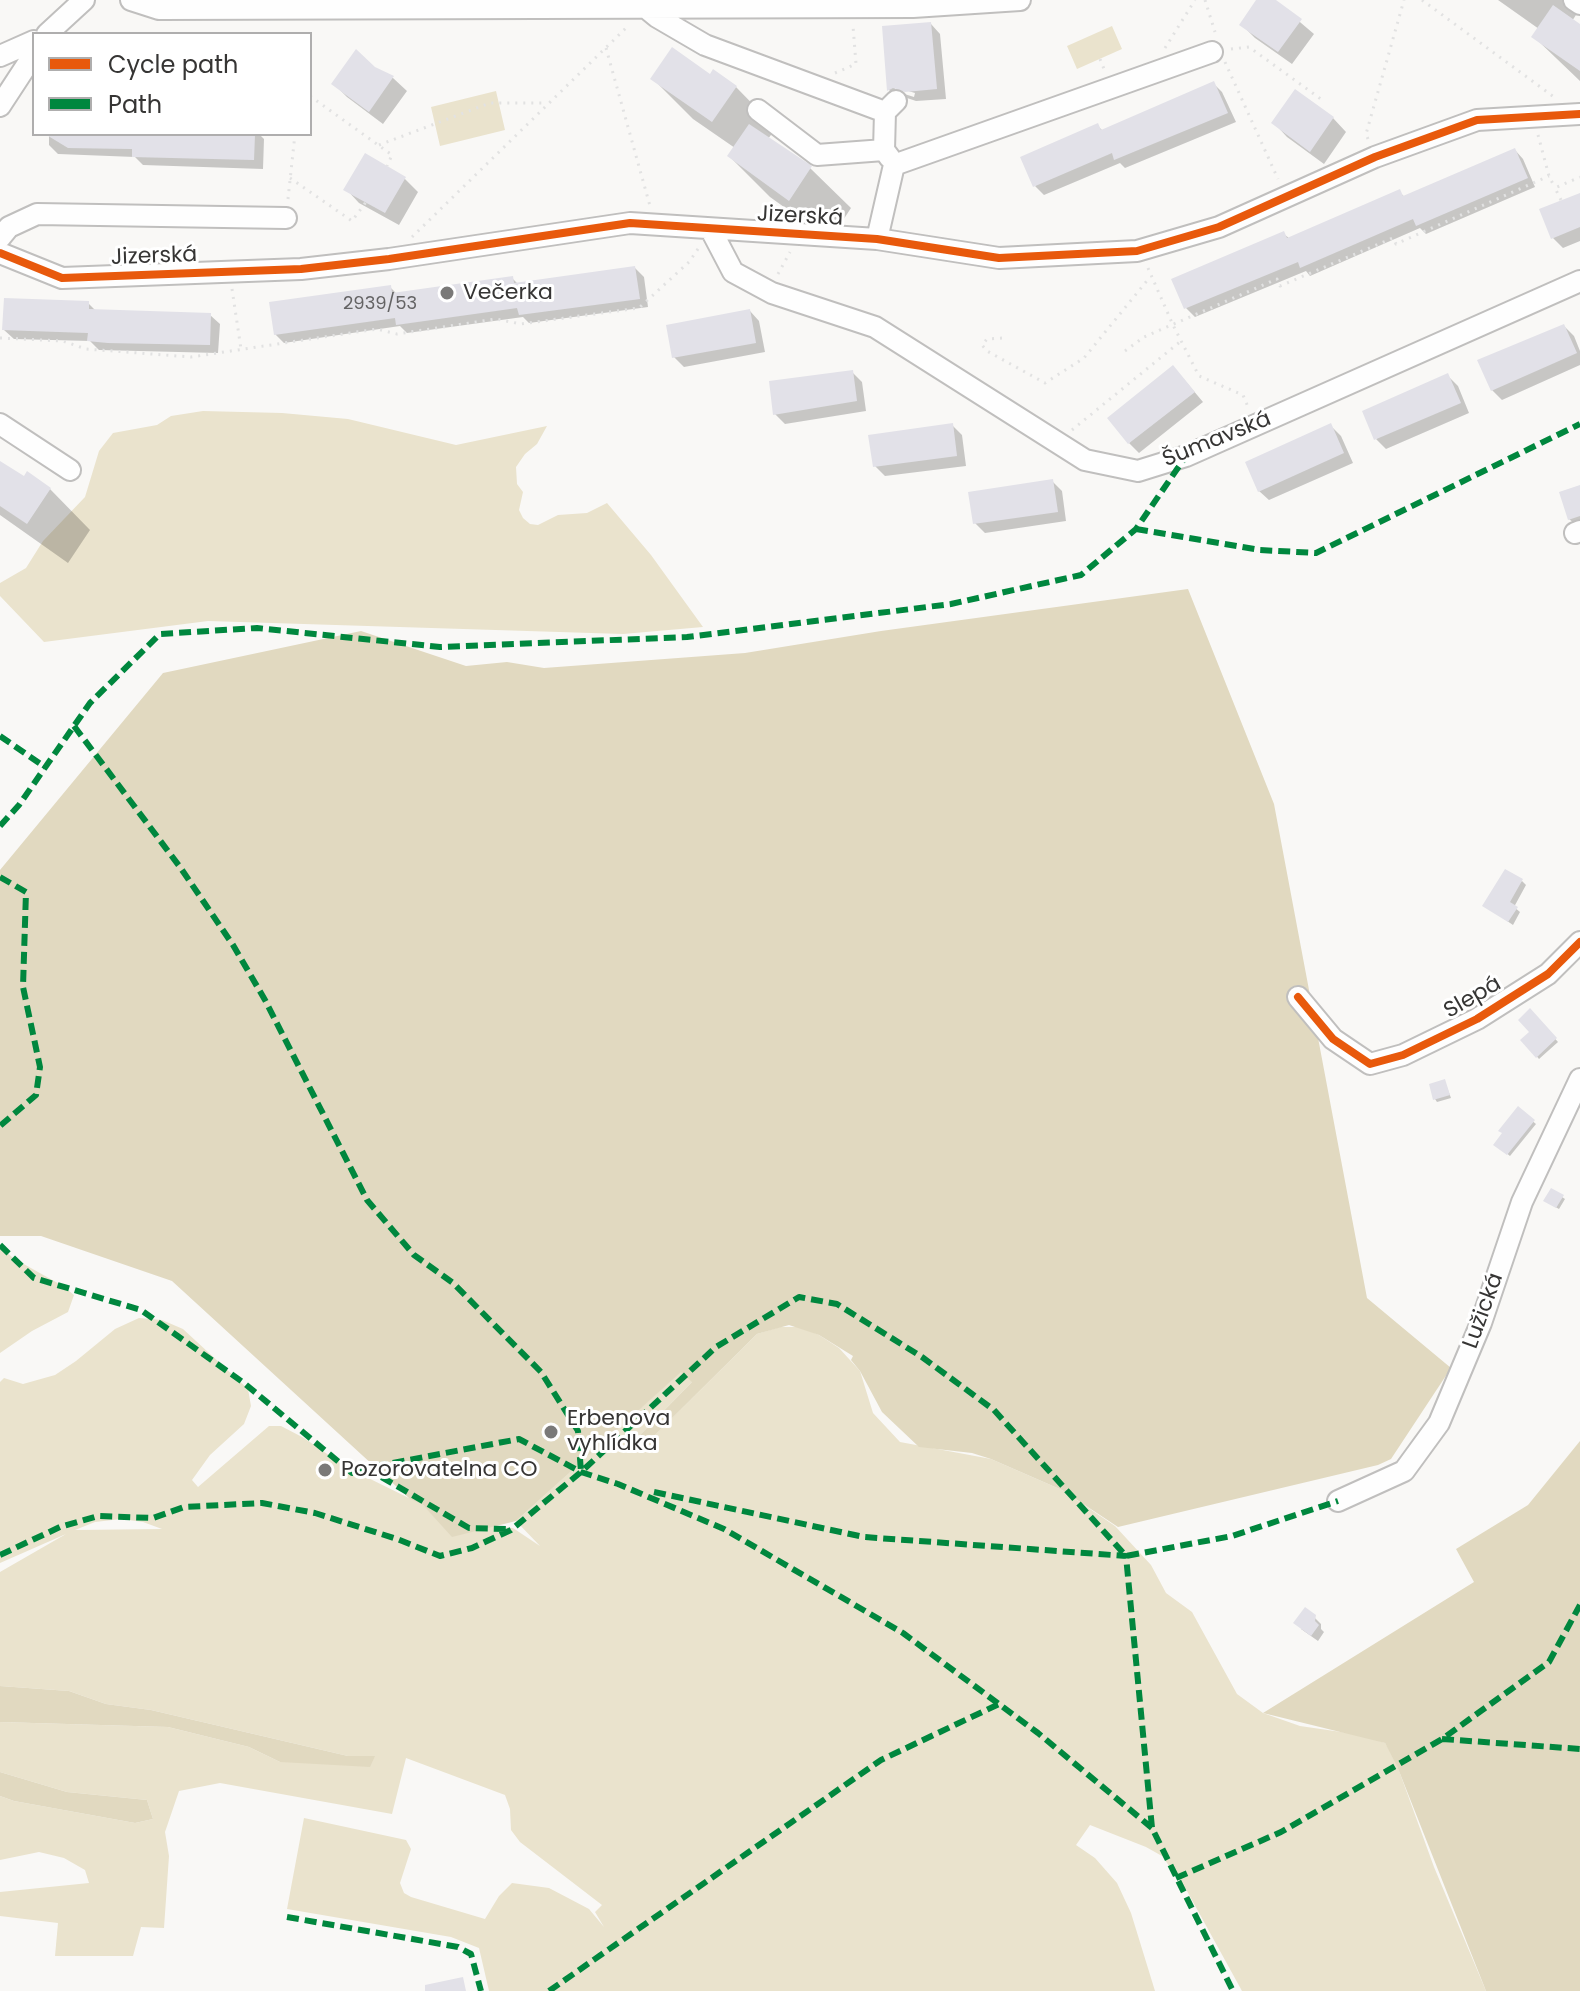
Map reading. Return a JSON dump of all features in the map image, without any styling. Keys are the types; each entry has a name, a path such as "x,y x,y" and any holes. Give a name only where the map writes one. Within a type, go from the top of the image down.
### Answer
{"street":[{"path":"131,0 159,9 644,5 913,7 1020,0"},
{"path":"1574,0 1580,4"},
{"path":"49,32 81,1"},
{"path":"644,5 657,17 705,45 809,84 890,106 889,158 877,239"},
{"path":"0,56 32,42"},
{"path":"758,110 817,155 889,158 1216,51"},
{"path":"0,106 32,64"},
{"name":"Jizerská","path":"0,253 62,278 301,269 630,223 877,239 999,258 1144,249 1219,227 1375,157 1477,120 1578,114"},
{"path":"0,238 9,227 37,214 286,218"},
{"name":"Šumavská","path":"711,230 733,272 768,291 875,327 1085,460 1138,471 1186,456 1580,281"},
{"path":"0,424 70,470"},
{"name":"Slepá","path":"1298,997 1333,1039 1370,1064 1403,1055 1477,1019 1548,974 1580,942"},
{"name":"Lužická","path":"1338,1501 1404,1471 1439,1423 1481,1323 1522,1202 1580,1079"}],"path":[{"path":"1149,75 1195,0"},
{"path":"1205,0 1216,51 1286,197"},
{"path":"1370,143 1366,134 1404,0"},
{"path":"1422,0 1578,114"},
{"path":"411,239 606,47 644,5"},
{"path":"809,84 856,64 852,7"},
{"path":"606,47 655,225"},
{"path":"1216,51 1249,47 1325,102"},
{"path":"312,97 392,155 387,166"},
{"path":"379,145 490,103 550,103"},
{"path":"1537,117 1538,136 1549,176 1561,200"},
{"path":"286,218 295,136"},
{"path":"1125,351 1144,337 1277,279 1280,286 1393,238 1396,244 1549,176"},
{"path":"1555,188 1580,177"},
{"path":"290,178 352,221 366,202"},
{"path":"0,338 63,341 86,349 191,357 377,329 397,334 496,319 521,324 639,308 689,262 711,230"},
{"path":"768,291 800,235"},
{"path":"1144,249 1150,277 1199,376 1243,395 1255,425"},
{"path":"229,272 241,349"},
{"path":"1002,338 987,339 982,345 987,351 1045,383 1084,358 1150,277"},
{"path":"1057,442 1181,341"}],"shaded area":[{"path":"1112,26 1122,49 1077,69 1067,46"},
{"path":"496,91 505,130 440,146 431,107"},
{"path":"203,411 348,419 456,445 547,426 537,444 516,467 517,484 523,492 519,510 523,518 530,524 538,525 558,515 587,513 607,503 651,555 703,627 623,634 208,621 44,642 0,596 0,583 26,568 43,541 85,497 99,451 113,433 157,425 171,416"},
{"path":"1188,589 1274,804 1367,1298 1451,1368 1391,1459 1378,1465 1118,1527 1062,1490 991,1459 972,1453 919,1447 882,1412 851,1360 853,1356 819,1335 789,1325 757,1334 645,1445 638,1437 692,1382 681,1372 516,1521 452,1537 423,1505 410,1499 172,1281 41,1236 0,1236 0,870 163,673 361,631 466,666 507,662 544,668 745,653"},
{"path":"0,1246 13,1258 74,1295 68,1312 0,1353"},
{"path":"139,1318 162,1320 183,1329 248,1389 251,1406 244,1424 210,1455 192,1480 198,1487 269,1426 281,1426 346,1467 423,1505 440,1522 513,1528 540,1546 516,1521 681,1371 693,1381 638,1437 646,1444 757,1334 780,1327 801,1327 819,1335 839,1348 860,1371 873,1413 900,1442 991,1459 1062,1490 1115,1526 1151,1565 1166,1593 1192,1612 1237,1694 1263,1713 1300,1726 1362,1735 1385,1743 1394,1757 1434,1867 1486,1991 1242,1991 1187,1891 1162,1856 1090,1825 1076,1845 1095,1858 1117,1883 1131,1913 1155,1991 489,1991 479,1948 451,1937 287,1909 304,1818 406,1840 411,1849 400,1883 404,1893 411,1897 485,1919 499,1896 512,1883 549,1888 589,1909 604,1927 595,1912 602,1905 520,1842 511,1830 510,1809 505,1795 406,1758 392,1814 220,1783 179,1791 165,1832 169,1856 164,1928 141,1927 133,1956 55,1956 58,1923 0,1916 0,1892 89,1883 85,1870 64,1858 39,1852 0,1860 0,1796 135,1823 153,1819 147,1800 67,1792 0,1772 0,1722 168,1727 249,1747 280,1762 374,1756 348,1756 151,1710 106,1704 69,1691 0,1686 0,1572 66,1534 0,1563 0,1382 4,1378 23,1384 55,1375 115,1329","holes":["121,1519 162,1529 75,1530 95,1522"]},
{"path":"1580,1441 1580,1991 1486,1991 1397,1766 1385,1743 1263,1713 1474,1582 1456,1549 1528,1505"},
{"path":"0,1686 69,1691 106,1704 151,1710 348,1756 375,1756 370,1767 280,1762 249,1747 168,1727 0,1722"},
{"path":"0,1772 67,1792 147,1800 153,1819 135,1823 14,1801 0,1796"}],"building":[{"path":"1256,0 1276,0 1302,19 1278,52 1239,25"},
{"path":"1553,5 1580,24 1580,71 1531,37"},
{"path":"931,22 937,89 905,92 893,88 887,91 882,26"},
{"path":"672,47 710,74 713,69 737,86 712,122 650,79"},
{"path":"356,49 375,67 394,76 369,112 331,84"},
{"path":"1214,81 1228,113 1114,160 1112,153 1033,187 1020,157 1098,123 1101,130"},
{"path":"1295,89 1334,117 1310,152 1271,123"},
{"path":"749,124 812,166 789,201 727,156"},
{"path":"48,136 255,136 254,160 132,157 132,149 68,148"},
{"path":"1515,148 1528,178 1416,226 1413,219 1300,268 1298,262 1184,309 1171,279 1284,231 1287,238 1400,189 1403,196"},
{"path":"365,153 406,177 385,213 343,190"},
{"path":"1580,193 1580,227 1551,239 1539,209"},
{"path":"635,266 640,299 519,315 517,308 396,325 395,318 274,335 269,302 391,285 392,293 513,276 514,283"},
{"path":"4,298 89,301 89,309 211,313 210,345 108,343 87,341 88,333 2,330"},
{"path":"750,309 756,343 672,358 666,325"},
{"path":"1564,324 1577,353 1491,391 1477,360"},
{"path":"1173,365 1195,392 1128,444 1107,418"},
{"path":"853,370 857,401 773,415 769,381"},
{"path":"1448,373 1461,403 1374,440 1362,411"},
{"path":"953,423 957,456 873,467 868,435"},
{"path":"1331,423 1344,453 1258,492 1245,462"},
{"path":"0,461 24,476 27,471 51,488 27,524 0,506"},
{"path":"1053,479 1058,512 973,524 968,492"},
{"path":"1580,485 1580,516 1568,520 1559,492"},
{"path":"1505,869 1523,879 1510,902 1518,907 1508,922 1482,906"},
{"path":"1530,1008 1557,1038 1536,1058 1520,1040 1529,1032 1518,1020"},
{"path":"1445,1079 1450,1095 1433,1100 1429,1084"},
{"path":"1518,1106 1535,1120 1507,1155 1493,1145 1502,1133 1498,1131"},
{"path":"1551,1188 1564,1195 1556,1208 1543,1201"},
{"path":"1305,1607 1316,1615 1315,1621 1319,1625 1311,1636 1293,1623"},
{"path":"463,1977 466,1991 425,1991 425,1985"}],"marked path":[{"path":"1136,529 1260,550 1316,553 1580,424"},
{"path":"0,826 19,805 90,703 160,634 257,628 440,647 687,637 951,604 1081,575 1136,529 1186,456"},
{"path":"74,726 180,867 233,945 265,1000 367,1200 414,1255 453,1283 541,1372 578,1431 581,1472"},
{"path":"0,736 45,767"},
{"path":"0,877 26,892 23,987 40,1067 36,1095 0,1126"},
{"path":"0,1245 34,1278 141,1310 244,1383 352,1473 519,1439 581,1472 618,1484 724,1529 903,1633 1038,1733 1152,1828"},
{"path":"0,1555 60,1527 98,1516 153,1518 184,1507 262,1503 315,1513 440,1556 472,1548 511,1530 581,1472 716,1347 799,1297 837,1304 922,1357 994,1410 1126,1556 1232,1536 1338,1501"},
{"path":"366,1468 469,1528 506,1529"},
{"path":"654,1492 864,1537 1126,1556 1152,1828 1233,1991"},
{"path":"1176,1878 1281,1832 1442,1739 1549,1662 1580,1605"},
{"path":"549,1991 881,1760 999,1704"},
{"path":"1442,1739 1580,1749"},
{"path":"287,1917 458,1947 471,1954 481,1991"}],"cycle path":[{"path":"0,253 62,278 301,269 630,223 877,239 999,258 1137,251 1219,227 1375,157 1477,120 1580,114"},
{"path":"1298,997 1333,1039 1370,1064 1403,1055 1477,1019 1548,974 1580,942"}],"place":[{"name":"Večerka","path":"447,293"},
{"name":"Erbenova vyhlídka","path":"551,1432"},
{"name":"Pozorovatelna CO","path":"325,1470"}]}
